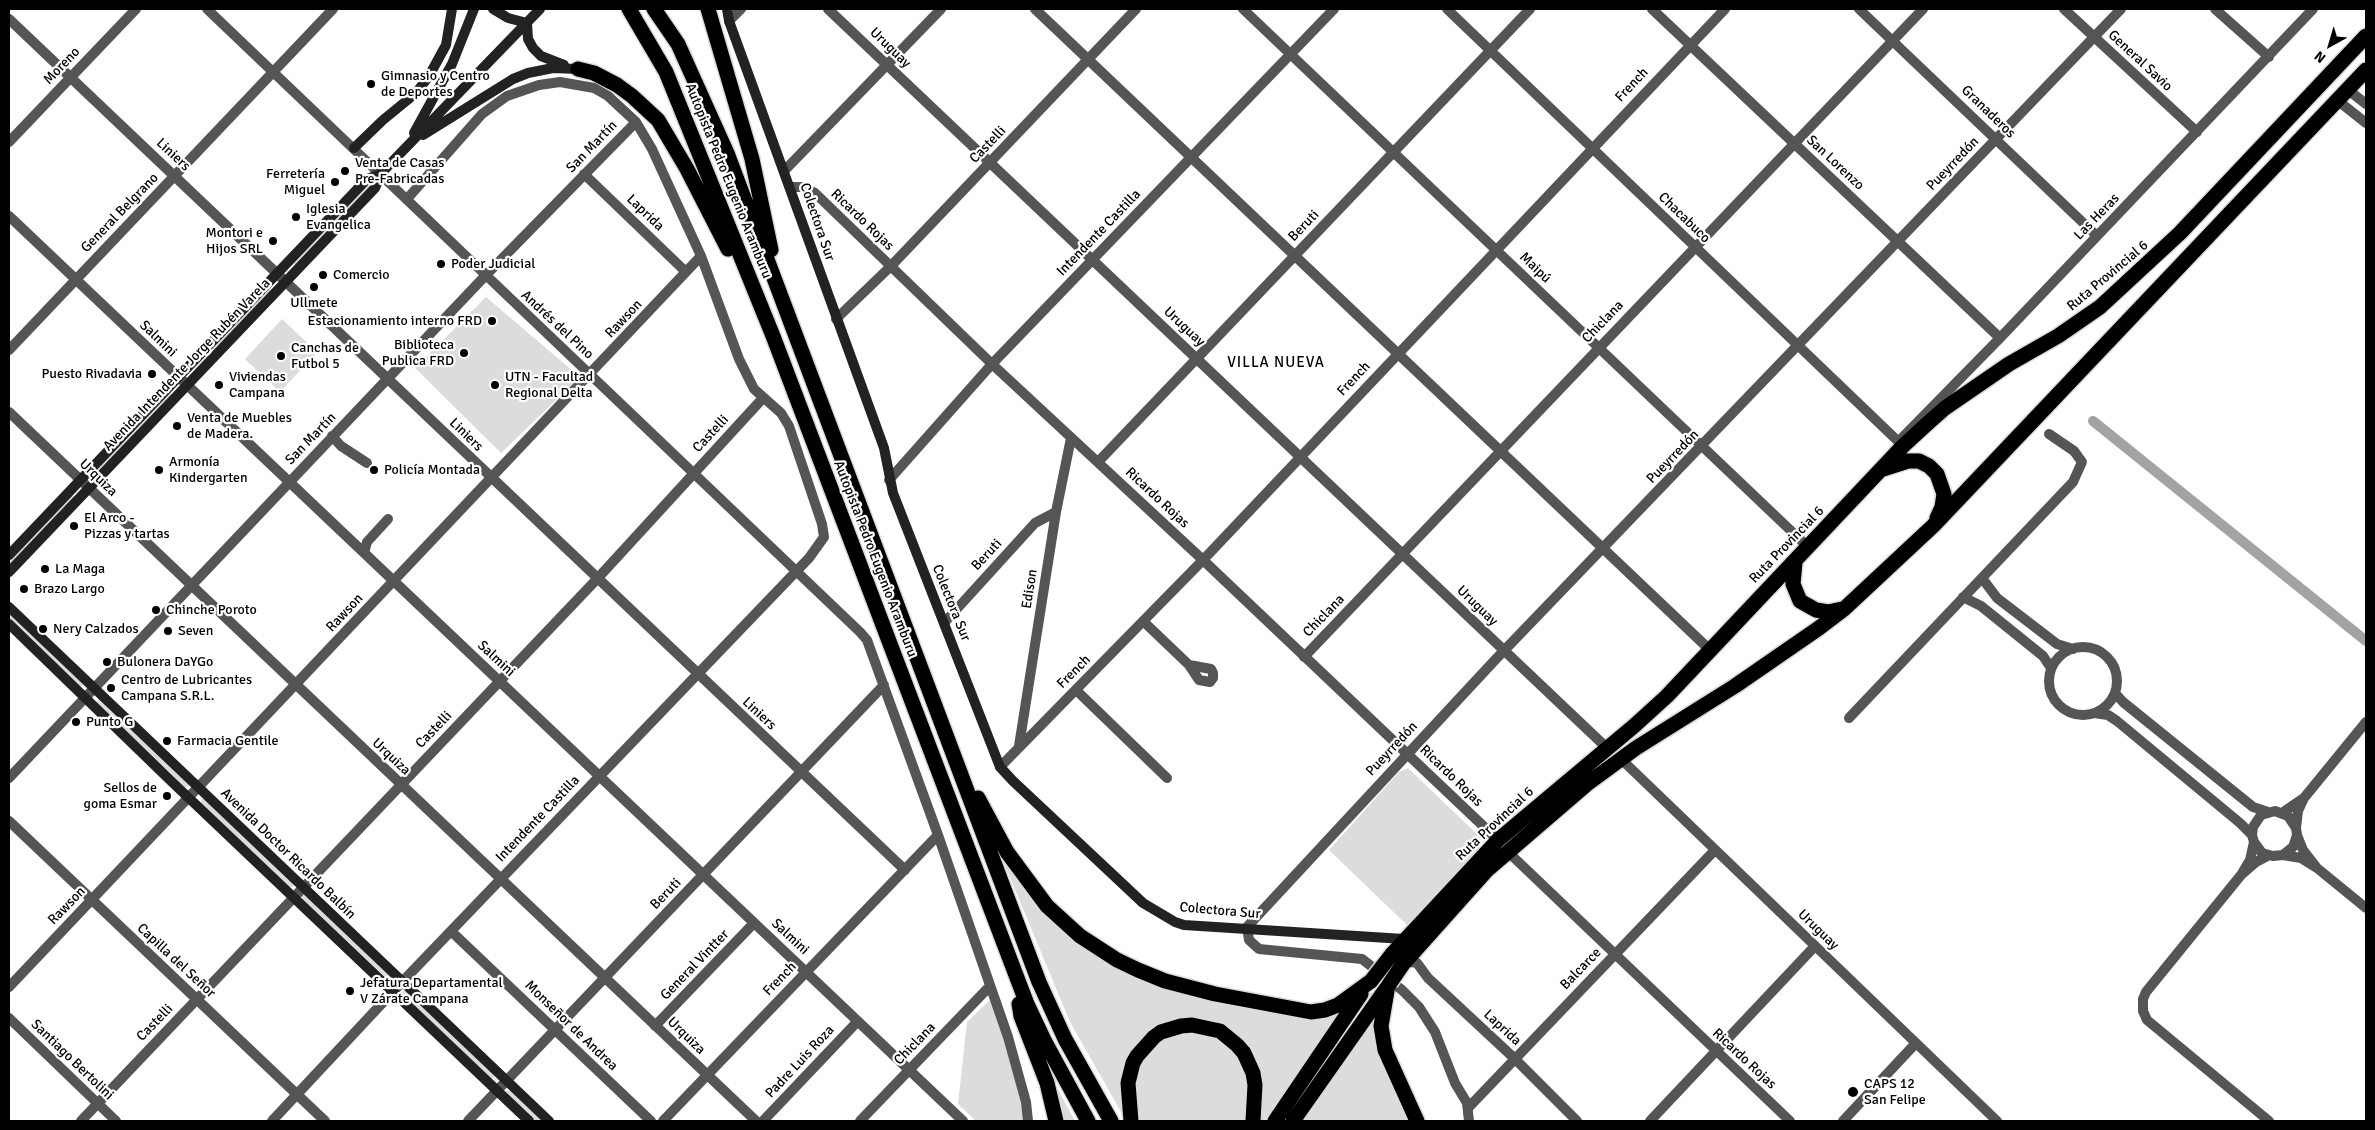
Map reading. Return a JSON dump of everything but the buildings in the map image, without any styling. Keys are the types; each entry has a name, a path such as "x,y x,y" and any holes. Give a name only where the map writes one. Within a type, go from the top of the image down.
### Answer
{"highway":[{"name":"Autopista Pedro Eugenio Aramburu","path":"629,9 666,72 773,336 1013,968 1044,1040 1088,1121"},
{"name":"Autopista Pedro Eugenio Aramburu","path":"654,9 678,44 727,153 1042,989 1076,1059 1111,1121"},
{"path":"708,9 752,159 771,241 773,272"},
{"name":"Ruta Provincial 6","path":"1275,1121 1367,986 1404,939 1607,748 1666,696 1882,470 1900,444 1945,408 2009,364 2082,320 2142,270 2180,233 2366,36"},
{"path":"578,69 594,73 617,85 658,120 707,206 773,336"},
{"name":"Ruta Provincial 6","path":"1381,1000 1390,983 1405,963 1468,890 1502,846 1621,759 1735,686 1844,609 1933,526 2366,70"},
{"path":"1882,470 1908,460 1919,461 1930,466 1937,474 1944,494 1942,507 1933,526"},
{"path":"1794,562 1793,584 1800,601 1816,610 1828,612 1844,609"},
{"path":"932,699 1007,852 1048,906 1064,923 1097,947 1117,960 1166,980 1215,994 1303,1012 1318,1012 1332,1008 1367,986"},
{"path":"1013,968 1021,1016 1047,1083 1056,1121"},
{"path":"1293,1121 1381,1000"},
{"path":"1381,1000 1381,1026 1385,1050 1417,1121"},
{"path":"1131,1121 1127,1095 1133,1063 1147,1044 1161,1032 1192,1025 1220,1031 1244,1053 1253,1073 1255,1085 1253,1121"}],"main road":[{"path":"354,148 383,120 416,93 429,76 446,45 452,9"},
{"path":"408,145 452,64 474,9"},
{"path":"493,9 508,18 526,23 528,40 542,56 554,62 578,69"},
{"name":"Avenida Intendente Jorge Rubén Varela","path":"9,572 375,188 381,174 540,9"},
{"name":"Colectora Sur","path":"727,9 729,22 785,170 836,319 884,448 889,480 1000,766 1013,781 1143,904 1162,916 1184,925 1247,927 1404,939"},
{"path":"408,145 513,79 528,73 553,68 578,69"},
{"name":"Avenida Intendente Jorge Rubén Varela","path":"9,554 366,179 381,174"},
{"name":"Avenida Doctor Ricardo Balbín","path":"9,607 549,1121"},
{"name":"Avenida Doctor Ricardo Balbín","path":"9,624 188,798 529,1121"}],"street":[{"name":"Moreno","path":"9,142 136,9"},
{"name":"Andrés del Pino","path":"207,9 354,148 485,276 797,571 867,640 884,685"},
{"name":"General Belgrano","path":"9,350 333,9"},
{"path":"729,22 742,9"},
{"name":"Uruguay","path":"828,9 1607,748"},
{"path":"785,170 941,9"},
{"path":"1035,9 1710,650"},
{"name":"Castelli","path":"836,319 891,266 1136,9"},
{"name":"Maipú","path":"1243,9 1808,547"},
{"name":"Intendente Castilla","path":"889,480 992,364 1334,9"},
{"name":"Chacabuco","path":"1447,9 1900,444"},
{"name":"Beruti","path":"1098,462 1530,9"},
{"name":"San Lorenzo","path":"1652,9 2000,338"},
{"name":"French","path":"1000,766 1203,560 1397,353 1725,9"},
{"name":"Granaderos","path":"1859,9 2097,236"},
{"name":"Chiclana","path":"1304,657 1598,347 1923,9"},
{"name":"General Savio","path":"2064,9 2197,132"},
{"name":"Pueyrredón","path":"1247,927 1407,753 2121,9"},
{"path":"2215,9 2269,57"},
{"name":"Las Heras","path":"1900,444 2313,9"},
{"name":"Liniers","path":"9,19 904,870"},
{"path":"407,199 482,114 507,96 522,90 560,82 594,88 608,96 636,122 652,149 701,256 739,359 754,389 763,398"},
{"path":"2342,95 2366,104"},
{"path":"2342,95 2366,123"},
{"name":"San Martín","path":"9,778 332,436 636,122"},
{"name":"Laprida","path":"584,174 686,272"},
{"name":"Ricardo Rojas","path":"791,187 803,187 815,193 992,364 1407,753 1614,954 1790,1121"},
{"name":"Salmini","path":"9,216 964,1121"},
{"name":"Rawson","path":"9,987 701,256"},
{"name":"Castelli","path":"81,1121 597,579 763,398"},
{"name":"Intendente Castilla","path":"272,1121 451,930 818,547 824,537 822,524 789,426 781,414 763,398"},
{"name":"Urquiza","path":"9,412 190,586 756,1121"},
{"path":"1849,718 2073,482 2082,462 2074,451 2049,434"},
{"path":"332,436 341,446 367,463"},
{"name":"Edison","path":"1019,746 1056,512 1071,438"},
{"name":"Beruti","path":"944,623 1035,523 1056,512"},
{"path":"364,553 367,542 388,519"},
{"path":"1982,578 1989,590 2057,644 2073,649 2089,648 2100,652 2109,660 2115,670 2117,681 2115,693 2109,703 2094,713"},
{"path":"1963,597 1981,606 2035,649 2051,668"},
{"path":"1143,621 1189,665"},
{"path":"2073,649 2057,659 2051,668 2049,678 2050,689 2061,707 2070,713 2108,715 2117,721 2240,823 2262,853 2269,856"},
{"path":"884,685 990,986 1026,1102 1028,1121"},
{"name":"Beruti","path":"468,1121 884,685"},
{"path":"1076,690 1167,778"},
{"path":"2115,693 2253,807 2268,812 2282,812 2304,798"},
{"path":"2282,855 2293,847 2298,811 2304,798 2366,722"},
{"name":"Uruguay","path":"1621,759 1997,1121"},
{"path":"2268,812 2256,821 2250,860 2241,875 2146,992 2143,999 2143,1011 2147,1020 2269,1121"},
{"path":"2282,812 2288,816 2303,850 2317,868"},
{"name":"Capilla del Señor","path":"9,821 325,1121"},
{"name":"French","path":"663,1121 938,835"},
{"name":"Balcarce","path":"1468,1108 1715,850"},
{"path":"2241,875 2256,862 2269,856 2282,855 2301,858 2317,868 2366,908"},
{"name":"General Vintter","path":"655,1026 754,923"},
{"path":"1247,927 1249,940 1258,949 1362,959 1402,990 1419,1007 1431,1024 1468,1108 1469,1121"},
{"name":"Monseñor de Andrea","path":"451,930 651,1121"},
{"path":"1650,1121 1814,946"},
{"name":"Laprida","path":"1405,963 1417,963 1428,978 1514,1058 1577,1121"},
{"name":"Chiclana","path":"860,1121 990,986"},
{"name":"Santiago Bertolini","path":"9,1018 116,1121"},
{"name":"Padre Luis Roza","path":"763,1121 858,1021"},
{"path":"1843,1121 1916,1043"}],"shaded area":[{"path":"368,184 370,186 297,264 293,264"},
{"path":"269,287 272,290 195,368 194,366"},
{"name":"UTN - Facultad Regional Delta","path":"486,297 580,377 501,453 415,368"},
{"name":"Canchas de Futbol 5","path":"282,319 317,352 280,392 245,359"},
{"path":"170,392 172,395 97,473 95,472"},
{"path":"72,495 74,497 9,566 9,559"},
{"path":"9,613 83,686 79,686 9,619"},
{"path":"98,699 189,787 185,787 97,703"},
{"path":"1408,768 1481,838 1481,847 1408,926 1329,850 1399,772"},
{"path":"201,799 204,799 293,883 293,887 289,887 201,803"},
{"path":"994,839 1015,870 1128,969 1338,1013 1266,1121 1259,1121 1262,1084 1256,1061 1251,1052 1220,1025 1192,1019 1148,1034 1125,1119 1070,1022"},
{"path":"302,895 305,895 395,981 391,982 302,899"},
{"path":"402,991 406,991 494,1075 494,1078 491,1078 403,995"},
{"path":"1370,992 1373,994 1287,1121 1282,1121"},
{"path":"990,1000 1005,1038 1023,1103 1025,1121 976,1121 958,1104 967,1022"},
{"path":"1378,1010 1413,1121 1304,1121 1361,1034"},
{"path":"1201,1030 1232,1045 1250,1076 1248,1121 1137,1121 1133,1096 1137,1070 1150,1048 1167,1035"},
{"path":"1052,1078 1060,1093 1075,1121 1061,1121"},
{"path":"506,1091 510,1091 542,1121 535,1121 506,1094"}],"waterway":[{"path":"2093,421 2366,641"}],"place":[{"name":"Gimnasio y Centro de Deportes","path":"371,84"},
{"name":"Venta de Casas Pre-Fabricadas","path":"345,171"},
{"name":"Ferretería Miguel","path":"335,182"},
{"name":"Iglesia Evangelica","path":"296,217"},
{"name":"Montori e Hijos SRL","path":"273,241"},
{"name":"Poder Judicial","path":"441,264"},
{"name":"Comercio","path":"323,275"},
{"name":"Ullmete","path":"314,287"},
{"name":"Estacionamiento interno FRD","path":"492,321"},
{"name":"Biblioteca Publica FRD","path":"464,353"},
{"name":"Canchas de Futbol 5","path":"281,356"},
{"name":"Puesto Rivadavia","path":"152,374"},
{"name":"Viviendas Campana","path":"219,385"},
{"name":"UTN - Facultad Regional Delta","path":"495,385"},
{"name":"Venta de Muebles de Madera.","path":"177,426"},
{"name":"Armonía Kindergarten","path":"159,470"},
{"name":"Policía Montada","path":"374,470"},
{"name":"El Arco - Pizzas y tartas","path":"74,526"},
{"name":"La Maga","path":"45,569"},
{"name":"Brazo Largo","path":"24,589"},
{"name":"Chinche Poroto","path":"156,610"},
{"name":"Nery Calzados","path":"43,629"},
{"name":"Seven","path":"168,631"},
{"name":"Bulonera DaYGo","path":"107,662"},
{"name":"Centro de Lubricantes Campana S.R.L.","path":"111,688"},
{"name":"Punto G","path":"76,722"},
{"name":"Farmacia Gentile","path":"167,741"},
{"name":"Sellos de goma Esmar","path":"167,796"},
{"name":"Jefatura Departamental V Zárate Campana","path":"350,991"},
{"name":"CAPS 12 San Felipe","path":"1853,1092"}],"district":[{"name":"VILLA NUEVA","path":"1276,363"}]}
